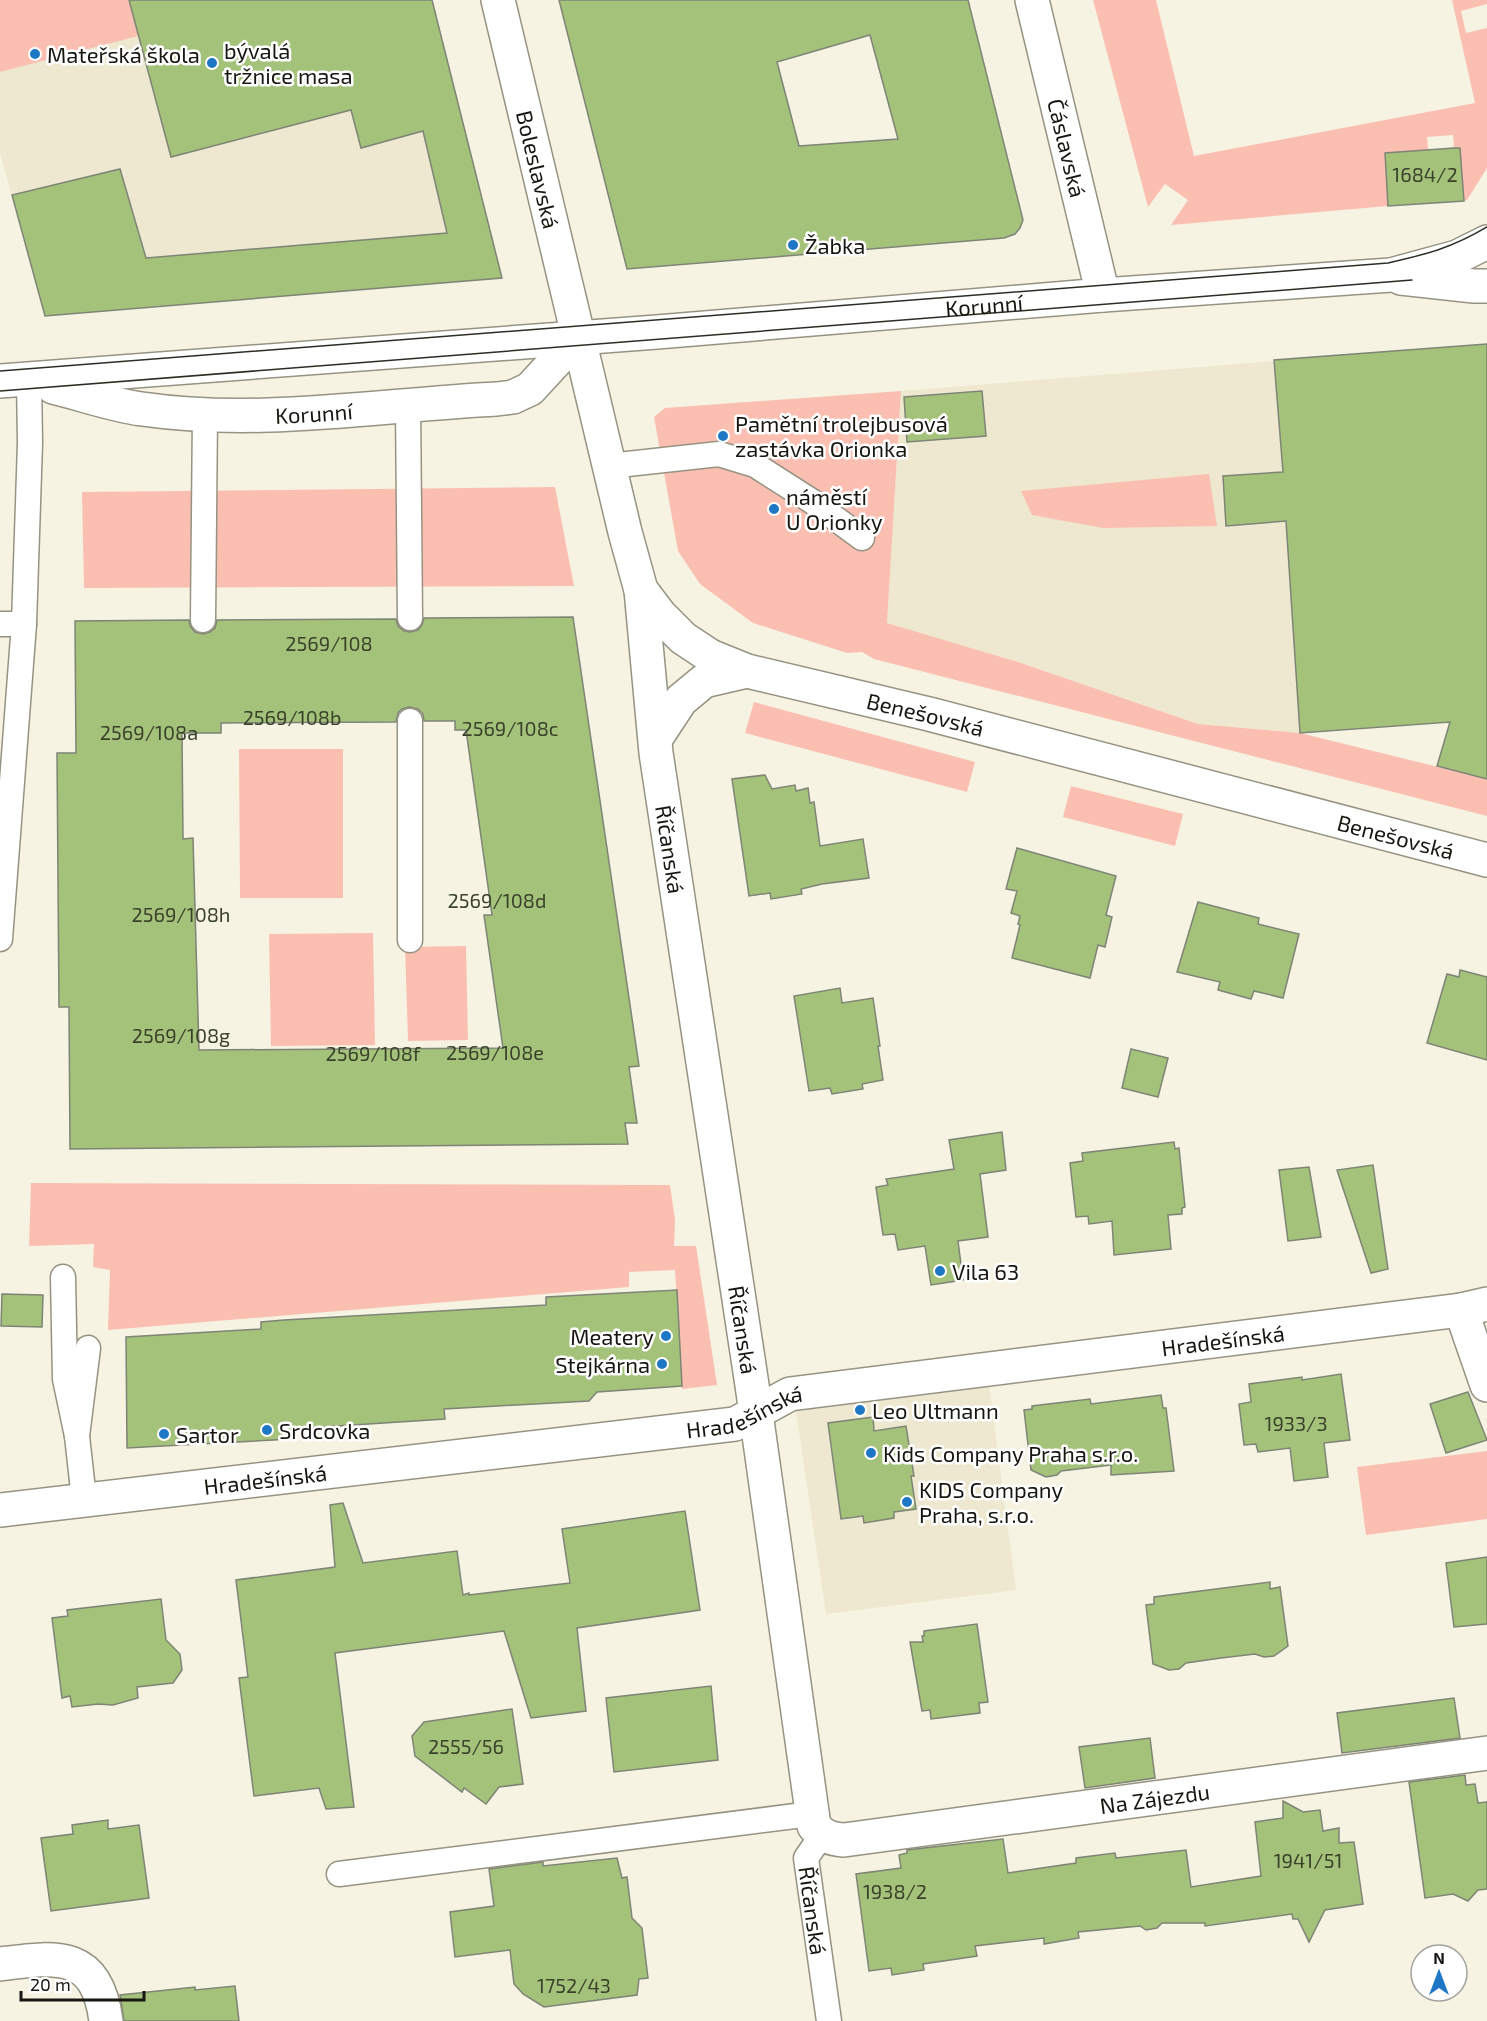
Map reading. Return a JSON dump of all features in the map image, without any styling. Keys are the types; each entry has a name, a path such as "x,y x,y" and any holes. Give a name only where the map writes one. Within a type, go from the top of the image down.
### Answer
{"street":[{"name":"Boleslavská","path":"498,0 578,337"},
{"name":"Čáslavská","path":"1032,0 1103,295"},
{"name":"Korunní","path":"1401,278 1456,257 1487,242"},
{"name":"Korunní","path":"9,377 578,337 1103,295 1401,278 1487,286"},
{"name":"Korunní","path":"9,377 140,409 205,414 292,415 497,399 522,394 578,337"},
{"name":"Benešovská","path":"578,337 641,590 660,615 683,638 710,656 747,671 929,714 1487,860"},
{"name":"Říčanská","path":"641,590 656,753 817,1824"},
{"path":"656,738 681,700 704,681 747,671"},
{"path":"1474,1307 1487,1385"},
{"name":"Hradešínská","path":"0,1510 735,1424 790,1394 1474,1307"},
{"name":"Na Zájezdu","path":"817,1824 831,1839 844,1840 1487,1753"},
{"path":"0,1964 66,1960 79,1966 87,1973 98,1992 106,2021"}],"lane":[{"path":"1401,278 1437,276 1487,257"},
{"path":"0,939 24,624 30,443 9,377"},
{"path":"408,406 410,618"},
{"path":"203,620 205,414"},
{"path":"609,466 719,454 755,465 813,502 862,538"},
{"path":"0,624 24,624"},
{"path":"410,722 410,940"},
{"path":"63,1277 65,1379 77,1436 84,1499"},
{"path":"77,1436 87,1348"},
{"path":"339,1874 817,1824"},
{"name":"Říčanská","path":"817,1824 806,1858 830,2021"}],"shaded area":[{"path":"0,0 432,0 502,278 45,316 0,153"},
{"name":"Mateřská škola","path":"0,0 129,0 138,36 0,72"},
{"path":"1093,0 1156,0 1194,156 1475,103 1452,0 1487,0 1487,4 1461,11 1466,33 1487,28 1487,168 1467,200 1464,201 1460,148 1454,148 1453,135 1427,137 1428,150 1385,153 1388,206 1171,225 1188,200 1165,184 1148,207"},
{"path":"1487,344 1487,779 1437,766 1452,721 1300,733 1198,724 1021,663 887,623 901,391"},
{"name":"náměstí U Orionky","path":"901,391 887,623 1021,663 1198,724 1300,733 1487,779 1487,816 874,659 862,652 847,653 753,623 700,584 678,551 654,417 665,408"},
{"path":"1209,474 1217,526 1103,528 1032,515 1021,491"},
{"path":"555,487 574,586 84,588 82,492"},
{"path":"754,702 975,762 967,792 745,733"},
{"path":"239,749 343,749 343,898 240,898"},
{"path":"1071,786 1183,814 1175,846 1063,817"},
{"path":"373,933 375,1045 271,1046 269,934"},
{"path":"466,946 468,1040 408,1041 405,947"},
{"path":"31,1183 670,1185 675,1220 674,1246 696,1246 717,1385 682,1389 675,1270 629,1272 629,1287 108,1330 110,1270 93,1267 94,1244 29,1246"},
{"name":"KIDS Company Praha, s.r.o.","path":"989,1385 1016,1590 826,1614 796,1411"},
{"path":"1487,1451 1487,1519 1366,1535 1357,1467"}],"building":[{"path":"129,0 432,0 502,278 45,316 12,195 120,169 146,258 447,233 423,131 361,148 351,110 171,157"},
{"path":"559,0 968,0 1023,220 1015,234 1004,238 627,269","holes":["870,35 898,139 799,146 777,62"]},
{"path":"1460,148 1464,201 1388,206 1385,153"},
{"path":"1487,344 1487,779 1437,766 1450,722 1300,733 1286,521 1226,526 1223,476 1283,472 1274,360"},
{"path":"982,391 986,436 907,442 904,397"},
{"path":"573,617 639,1066 629,1067 637,1123 625,1123 628,1144 70,1149 69,1007 59,1007 57,753 76,753 75,621 189,620 195,632 203,634 215,628 217,620 396,619 398,626 410,632 418,630 424,618","holes":["409,707 418,709 423,714 424,721 455,721 455,730 466,730 492,915 484,915 503,1048 199,1050 193,838 183,839 182,733 221,733 221,723 396,722 398,713 402,709"]},
{"path":"765,775 772,789 795,785 796,791 808,788 810,803 814,802 820,846 863,839 869,878 822,884 801,889 802,894 771,899 770,893 749,896 732,779"},
{"path":"1017,848 1116,876 1106,915 1112,917 1105,947 1098,945 1090,978 1012,958 1020,916 1011,913 1017,891 1006,889"},
{"path":"1198,902 1259,918 1258,924 1299,934 1283,998 1254,991 1251,999 1218,990 1220,982 1177,972"},
{"path":"1460,970 1487,977 1487,1060 1427,1043 1447,974 1459,977"},
{"path":"840,988 842,1003 873,998 883,1080 862,1084 863,1089 832,1094 830,1088 809,1091 794,996"},
{"path":"1131,1049 1168,1058 1158,1097 1122,1088"},
{"path":"1002,1132 1006,1170 980,1174 988,1237 958,1241 963,1280 931,1285 925,1246 898,1250 895,1234 883,1235 876,1187 888,1185 886,1179 954,1169 949,1140"},
{"path":"1174,1142 1175,1149 1179,1148 1185,1207 1182,1208 1182,1214 1168,1215 1171,1249 1114,1255 1112,1221 1089,1224 1088,1216 1076,1217 1070,1163 1083,1161 1082,1153"},
{"path":"1373,1165 1388,1269 1371,1273 1337,1170"},
{"path":"1309,1167 1321,1237 1288,1241 1279,1170"},
{"path":"677,1290 682,1386 597,1392 589,1401 444,1409 445,1419 291,1429 291,1439 127,1448 126,1337 261,1329 261,1322 284,1320 546,1305 546,1297"},
{"path":"2,1294 43,1295 42,1327 1,1326"},
{"path":"1341,1374 1350,1440 1324,1443 1328,1477 1294,1481 1290,1448 1258,1452 1256,1444 1244,1445 1239,1404 1251,1402 1249,1384"},
{"path":"1468,1392 1487,1440 1446,1453 1430,1404"},
{"path":"1161,1395 1163,1408 1166,1408 1174,1471 1111,1475 1111,1465 1061,1471 1057,1475 1046,1477 1031,1470 1024,1410 1032,1409 1032,1406 1090,1399 1091,1404"},
{"name":"Kids Company Praha s.r.o.","path":"873,1417 874,1431 906,1426 914,1476 911,1476 916,1509 894,1512 894,1518 864,1523 863,1516 841,1519 828,1423"},
{"path":"343,1503 363,1563 457,1551 463,1595 570,1583 562,1529 685,1511 700,1610 577,1628 586,1711 531,1718 504,1631 335,1653 354,1807 326,1809 319,1788 254,1796 239,1678 248,1677 236,1580 335,1567 330,1505"},
{"path":"1487,1557 1487,1624 1454,1627 1446,1563"},
{"path":"1270,1582 1270,1589 1280,1587 1288,1646 1274,1656 1264,1657 1255,1654 1221,1658 1186,1663 1179,1669 1169,1670 1153,1664 1146,1605 1154,1604 1154,1597"},
{"path":"161,1599 166,1640 180,1654 182,1670 173,1683 137,1687 138,1698 113,1705 72,1707 70,1696 62,1698 52,1618 68,1616 67,1610"},
{"path":"977,1624 988,1702 979,1703 980,1713 931,1719 930,1710 922,1711 910,1642 923,1642 924,1631"},
{"path":"711,1686 718,1760 614,1772 606,1698"},
{"path":"1454,1698 1460,1738 1342,1753 1337,1713"},
{"path":"512,1709 523,1784 499,1787 486,1804 464,1788 462,1792 415,1756 412,1736 424,1722"},
{"path":"1150,1738 1155,1778 1085,1788 1079,1747"},
{"path":"1465,1775 1466,1785 1475,1784 1478,1803 1487,1802 1487,1889 1478,1890 1468,1901 1453,1894 1425,1898 1409,1782"},
{"path":"1283,1801 1303,1812 1320,1810 1323,1831 1339,1828 1339,1843 1354,1842 1363,1904 1325,1910 1309,1942 1298,1919 1293,1919 1292,1914 1205,1926 1205,1923 1162,1923 1157,1928 1146,1930 1140,1926 1078,1932 1079,1938 1044,1944 1044,1938 975,1946 977,1956 923,1964 924,1970 892,1975 891,1968 869,1971 856,1874 901,1868 899,1855 907,1853 907,1850 1003,1839 1008,1873 1076,1863 1076,1858 1115,1853 1116,1858 1186,1850 1191,1887 1261,1876 1255,1822 1283,1818"},
{"path":"108,1820 108,1829 139,1825 149,1898 51,1911 41,1838 73,1834 72,1825"},
{"path":"617,1858 622,1878 627,1877 632,1918 642,1928 648,1978 639,1979 637,1995 544,2007 523,1994 514,1984 510,1950 455,1957 450,1912 494,1906 489,1869 543,1862 543,1866"},
{"path":"235,1986 239,2021 124,2021 120,1995 195,1987 195,1990"}],"tram line":[{"path":"0,371 1388,263 1439,250 1487,227"},
{"path":"0,391 1412,280"}],"place":[{"name":"Mateřská škola","path":"35,54"},
{"name":"bývalá tržnice masa","path":"212,63"},
{"name":"Žabka","path":"793,245"},
{"name":"Pamětní trolejbusová zastávka Orionka","path":"723,436"},
{"name":"náměstí U Orionky","path":"774,509"},
{"name":"Vila 63","path":"940,1271"},
{"name":"Meatery","path":"666,1336"},
{"name":"Stejkárna","path":"662,1364"},
{"name":"Leo Ultmann","path":"860,1410"},
{"name":"Srdcovka","path":"267,1430"},
{"name":"Sartor","path":"164,1434"},
{"name":"Kids Company Praha s.r.o.","path":"871,1453"},
{"name":"KIDS Company Praha, s.r.o.","path":"907,1502"}]}
